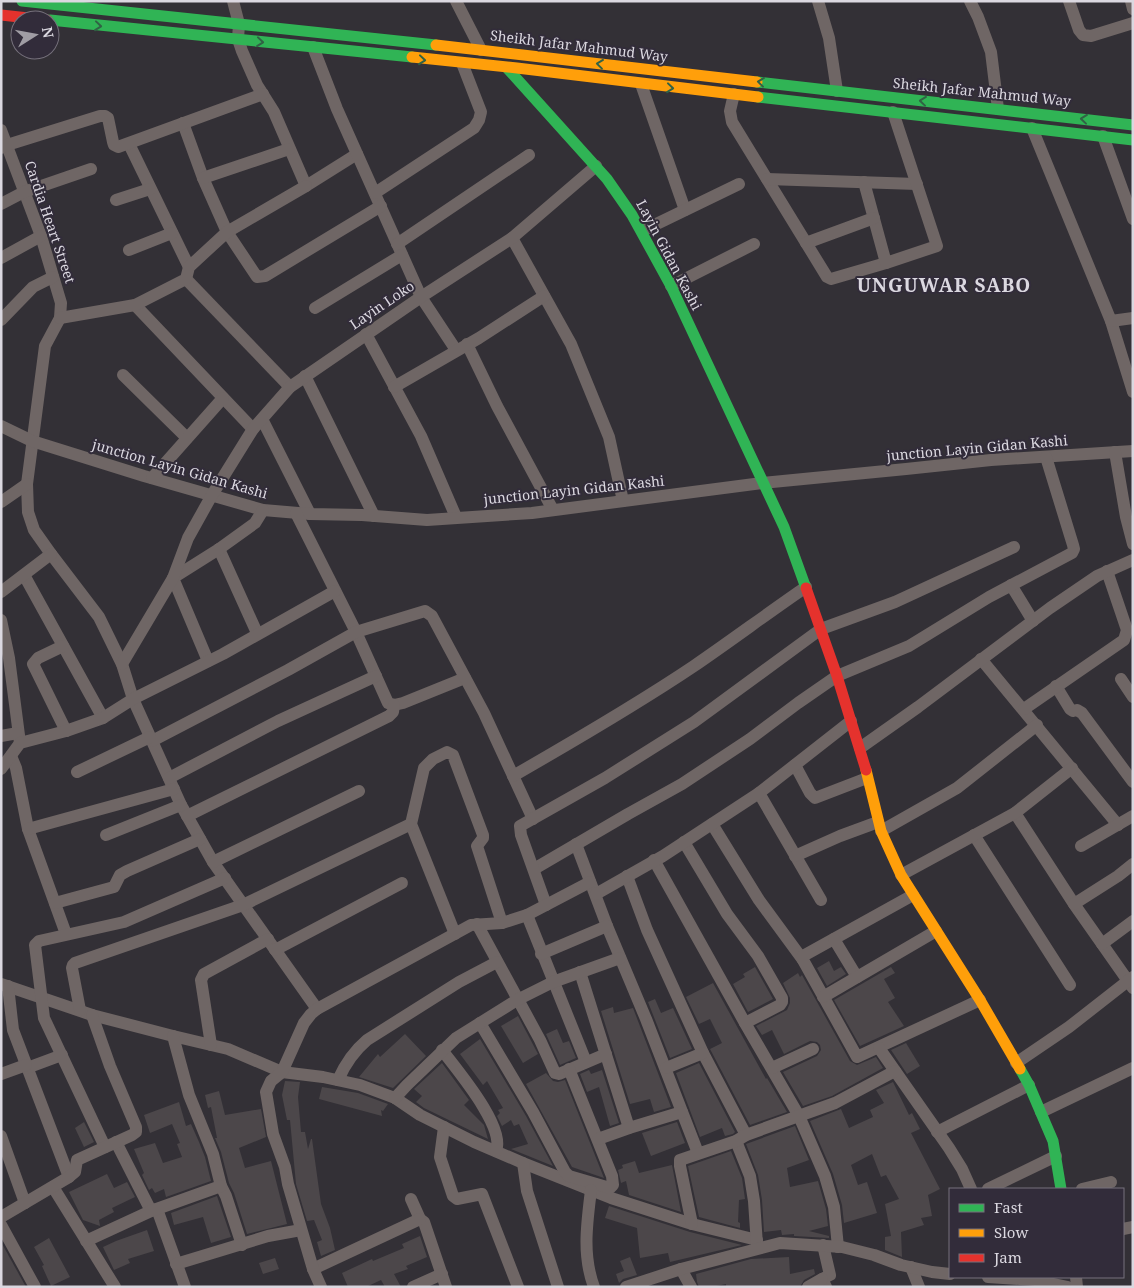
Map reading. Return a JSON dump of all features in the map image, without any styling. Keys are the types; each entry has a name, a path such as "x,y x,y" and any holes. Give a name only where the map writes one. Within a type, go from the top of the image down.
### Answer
{"main road":[{"name":"Sheikh Jafar Mahmud Way","path":"22,1 56,3 481,50 1133,124"},
{"path":"60,21 462,63 1133,140"},
{"name":"Layin Gidan Kashi","path":"507,68 608,179 642,231 671,286 784,527 852,721 880,826 901,875 980,1000 1028,1085 1053,1141 1061,1188"}],"street":[{"path":"233,1 239,24 238,39 252,73 274,112 306,186"},
{"path":"456,1 481,50"},
{"path":"818,1 829,38 837,91"},
{"path":"970,1 991,52 998,109"},
{"path":"1069,1 1083,36 1090,36 1133,22"},
{"path":"1131,1 1133,9"},
{"path":"313,47 337,109 421,297 462,347 497,406 553,510"},
{"path":"375,193 474,128 481,112 462,63"},
{"path":"641,84 685,210"},
{"path":"4,146 105,116 108,118 114,145 118,147 263,94"},
{"path":"734,94 730,111 732,122 824,272 831,279 937,246 893,112"},
{"path":"183,123 203,178 227,232 256,277 262,278 380,206"},
{"path":"1032,128 1111,321 1133,392"},
{"name":"Cardia Heart Street","path":"1,130 4,146 41,236 61,303 60,318"},
{"path":"1103,136 1133,220"},
{"path":"129,144 172,233 188,273 290,387"},
{"path":"203,178 289,149"},
{"path":"317,1009 213,862 184,811 133,699 122,664 99,617 34,530 28,512 27,484 45,346 60,318 135,305 188,273 227,232 357,154"},
{"path":"315,308 400,249 529,154"},
{"name":"Layin Loko","path":"122,664 172,578 188,538 212,495 253,429 290,387 421,297 512,238 596,166"},
{"path":"1,204 24,192 91,169"},
{"path":"767,179 917,184"},
{"path":"864,182 886,263"},
{"path":"642,231 740,184"},
{"path":"116,200 150,189"},
{"path":"806,243 874,218"},
{"path":"129,250 172,233"},
{"path":"1,258 41,236"},
{"path":"512,238 571,344 610,437 623,501"},
{"path":"671,286 754,244"},
{"path":"1,320 33,287 53,277"},
{"path":"394,387 544,296"},
{"path":"135,305 253,429"},
{"path":"1111,321 1133,318"},
{"path":"366,334 421,436 456,518"},
{"path":"123,375 187,438"},
{"path":"305,376 374,516"},
{"path":"152,478 223,398"},
{"path":"262,418 310,514"},
{"name":"junction Layin Gidan Kashi","path":"1,426 32,441 263,510 427,520 553,510 762,483 991,460 1133,451"},
{"path":"1115,452 1126,517 1133,544"},
{"path":"534,869 682,784 750,739 798,702 837,676 909,646 1011,585 1072,553 1074,549 1046,457"},
{"path":"1,502 27,484"},
{"path":"208,661 172,578 219,549 255,523 263,510"},
{"path":"296,513 356,632 388,703 394,705 465,678"},
{"path":"546,906 520,826 605,778 694,722 821,629 895,602 1014,548"},
{"path":"219,549 257,633"},
{"path":"1,592 51,554"},
{"path":"860,748 1097,576 1133,560"},
{"path":"1024,709 1124,640 1127,630 1107,571"},
{"path":"24,575 103,718"},
{"path":"1011,585 1033,621"},
{"path":"513,776 596,729 660,688 806,587"},
{"path":"1,736 19,738 66,731 103,718 133,699 208,661 335,591"},
{"path":"77,772 151,739 288,670 356,632 425,611 432,616 484,713 532,819"},
{"path":"1,620 8,697 19,738 11,756 1,769"},
{"path":"63,646 38,658 33,664 66,731"},
{"path":"981,659 1118,825"},
{"path":"28,829 171,783 278,722 376,676"},
{"path":"1121,679 1133,697"},
{"path":"1056,686 1070,709 1082,713 1133,782"},
{"path":"106,835 184,811 389,716 393,712 394,705"},
{"path":"321,1287 313,1269 288,1184 285,1167 273,1134 266,1092 271,1081 282,1072 304,1023 311,1014 471,925 502,923 627,876 666,854 758,793 852,721"},
{"path":"796,856 840,836 880,826 957,788 1037,725"},
{"path":"455,934 411,824 424,768 433,758 450,752 453,755 483,835 477,846 502,923"},
{"path":"11,756 16,768 28,829 66,934"},
{"path":"795,765 814,798 868,778"},
{"path":"901,875 1015,813 1072,768"},
{"path":"213,862 359,791"},
{"path":"758,793 821,900"},
{"path":"1015,813 1074,904 1131,982 1016,1063"},
{"path":"1081,846 1133,816"},
{"path":"80,1010 73,965 243,905 411,824"},
{"path":"712,824 759,900 802,960 857,1057 980,1000"},
{"path":"974,835 1070,985"},
{"path":"54,904 114,887 120,875 127,870 200,839"},
{"path":"684,842 728,914 758,956 782,998 780,1005 745,1023"},
{"path":"576,844 698,1153"},
{"path":"654,860 799,1116 825,1176 834,1207 838,1247"},
{"path":"1074,904 1118,876 1133,864"},
{"path":"627,876 647,930 741,1138 754,1201 757,1244"},
{"path":"185,1287 154,1210 111,1145 44,1018 35,945 39,941 66,934 124,922 225,878"},
{"path":"211,1045 201,980 204,974 402,883"},
{"path":"802,960 804,955 913,894"},
{"path":"527,915 541,954 586,1062"},
{"path":"1102,944 1133,921"},
{"path":"477,924 540,1040 555,1073 559,1074 606,1054"},
{"path":"541,954 607,926"},
{"path":"823,997 936,931"},
{"path":"834,938 857,977"},
{"path":"395,1098 442,1050 456,1038 480,1023 517,1000 553,982 620,958"},
{"path":"338,1080 347,1062 367,1040 460,982 497,962"},
{"path":"580,972 629,1128"},
{"path":"69,1176 13,1030 5,985 92,1015 228,1049 282,1072 360,1085 395,1098 420,1115 496,1152 590,1190 757,1244"},
{"path":"1,1217 69,1176 74,1172 77,1160 136,1132 136,1127 110,1066 92,1015"},
{"path":"480,1023 533,1112 564,1172 569,1176 610,1188 613,1185 612,1176 569,1069"},
{"path":"173,1036 189,1095 212,1154 242,1245"},
{"path":"879,1048 962,1169 971,1188"},
{"path":"772,1068 813,1049"},
{"path":"442,1050 482,1104 498,1140 496,1152"},
{"path":"666,1068 703,1053"},
{"path":"1,1074 62,1055"},
{"path":"1041,1112 1133,1068"},
{"path":"692,1224 680,1160 835,1103 895,1071"},
{"path":"937,1132 1028,1085"},
{"path":"598,1139 682,1112"},
{"path":"444,1127 440,1157 452,1196 457,1199 482,1194 518,1287"},
{"path":"1,1136 24,1203"},
{"path":"990,1188 1056,1156"},
{"path":"523,1163 527,1191 558,1287"},
{"path":"1086,1188 1111,1182"},
{"path":"53,1186 115,1287"},
{"path":"86,1241 154,1210 222,1186"},
{"path":"590,1190 586,1232 588,1265 594,1287"},
{"path":"411,1199 420,1219 424,1222 446,1287"},
{"path":"313,1269 420,1219"},
{"path":"1,1225 34,1287"},
{"path":"176,1264 268,1236 301,1230"},
{"path":"626,1287 757,1244 780,1243 838,1247 874,1255 911,1267 949,1274"},
{"path":"808,1287 824,1283 830,1275 823,1245"},
{"path":"911,1267 919,1287"},
{"path":"681,1269 691,1287"},
{"path":"413,1287 442,1274"},
{"path":"1008,1278 1035,1280 1068,1287"}],"building":[{"path":"829,961 834,971 841,967 846,974 827,986 817,968"},
{"path":"755,967 773,999 748,1012 733,984 745,977 743,974"},
{"path":"891,967 895,973 884,979 895,998 888,1002 904,1026 860,1046 834,1000"},
{"path":"798,973 800,977 802,975 850,1061 857,1065 876,1057 883,1068 832,1096 803,1106 783,1072 817,1056 821,1050 820,1045 817,1042 810,1041 784,1054 772,1030 762,1035 756,1026 787,1010 790,998 783,983"},
{"path":"713,983 766,1079 787,1112 750,1125 710,1049 722,1043 710,1019 699,1024 686,997"},
{"path":"655,999 661,1013 673,1008 692,1049 670,1058 648,1002"},
{"path":"613,1007 614,1013 633,1008 671,1107 654,1112 650,1099 630,1104 601,1011"},
{"path":"518,1016 538,1054 523,1063 501,1026"},
{"path":"557,1029 563,1043 569,1041 576,1058 560,1065 546,1034"},
{"path":"405,1034 426,1056 393,1088 359,1077 378,1054 380,1057"},
{"path":"480,1039 526,1116 553,1166 511,1149 528,1144 519,1124 514,1126 511,1120 502,1126 497,1116 500,1113 498,1110 503,1108 487,1081 483,1085 460,1054"},
{"path":"906,1043 920,1066 907,1074 891,1050"},
{"path":"442,1063 469,1100 464,1105 484,1125 488,1139 424,1108 416,1102 422,1096 414,1089"},
{"path":"699,1063 735,1132 733,1134 725,1136 722,1128 700,1137 676,1073"},
{"path":"589,1070 591,1074 602,1070 619,1123 610,1126 599,1087 587,1092 580,1074"},
{"path":"546,1073 553,1081 565,1080 604,1178 572,1167 526,1084"},
{"path":"285,1081 300,1082 298,1097 301,1132 305,1132 308,1149 312,1139 321,1204 330,1228 335,1250 321,1256 317,1242 322,1240 314,1220 307,1221 296,1184 290,1120 287,1120 282,1095"},
{"path":"893,1082 909,1115 912,1113 920,1129 911,1133 940,1189 928,1195 932,1216 921,1218 924,1225 901,1232 902,1257 885,1250 885,1237 891,1236 885,1204 899,1199 886,1175 881,1177 872,1154 851,1165 858,1185 867,1182 877,1213 844,1223 842,1205 833,1174 810,1121 841,1109 849,1128 873,1117 870,1110 884,1103 876,1090"},
{"path":"322,1087 358,1093 388,1104 383,1111 381,1110 382,1116 319,1099"},
{"path":"219,1091 225,1115 261,1109 266,1137 239,1148 245,1168 271,1161 287,1224 247,1234 215,1138 217,1138 211,1107 208,1108 205,1095"},
{"path":"179,1102 186,1126 191,1124 199,1142 211,1181 166,1197 164,1189 155,1193 152,1188 149,1190 134,1149 155,1143 163,1163 182,1157 177,1144 180,1143 172,1124 150,1133 144,1115"},
{"path":"84,1122 94,1142 84,1147 75,1128"},
{"path":"677,1122 685,1143 651,1156 642,1133"},
{"path":"795,1126 809,1160 787,1168 790,1187 818,1181 826,1209 828,1226 809,1231 829,1236 829,1238 794,1236 794,1234 782,1235 781,1230 764,1232 758,1175 746,1144"},
{"path":"731,1151 742,1178 745,1199 739,1200 738,1222 740,1223 740,1228 699,1217 688,1166"},
{"path":"635,1161 639,1173 672,1165 681,1212 629,1195 626,1181 621,1183 618,1170 623,1168 622,1165"},
{"path":"107,1174 114,1188 127,1182 135,1197 112,1208 114,1212 99,1220 100,1226 83,1220 69,1192"},
{"path":"217,1196 231,1237 211,1243 203,1217 174,1225 171,1213"},
{"path":"609,1206 690,1232 742,1245 670,1262 668,1253 640,1258 637,1228 605,1218"},
{"path":"147,1230 154,1251 128,1259 130,1263 114,1270 103,1247"},
{"path":"420,1236 427,1257 406,1266 408,1269 394,1274 401,1287 385,1287 381,1280 366,1287 348,1287 342,1273 372,1259 373,1261 404,1248 402,1244"},
{"path":"49,1238 70,1277 51,1286 42,1266 44,1265 34,1247"},
{"path":"1,1242 26,1287 1,1287"},
{"path":"630,1257 637,1275 623,1279 619,1283 616,1274 624,1271 620,1261"},
{"path":"789,1257 790,1274 814,1269 815,1274 804,1280 800,1287 726,1287 726,1284 699,1287 697,1282 696,1274 751,1259"},
{"path":"275,1258 279,1269 263,1274 259,1263"}],"traffic: fast":[{"path":"22,1 436,45"},
{"path":"60,21 412,57"},
{"path":"507,68 607,179 632,215 671,286 784,527 806,588"},
{"path":"757,82 1133,125"},
{"path":"758,97 1133,140"},
{"path":"1020,1069 1029,1085 1053,1141 1061,1188"}],"traffic: slow":[{"path":"436,45 757,82"},
{"path":"412,57 758,97"},
{"path":"866,770 881,831 901,875 980,1000 1020,1069"}],"traffic: jam":[{"path":"1,15 10,16"},
{"path":"806,588 837,676 866,770"}],"district":[{"name":"UNGUWAR SABO","path":"944,285"}]}
